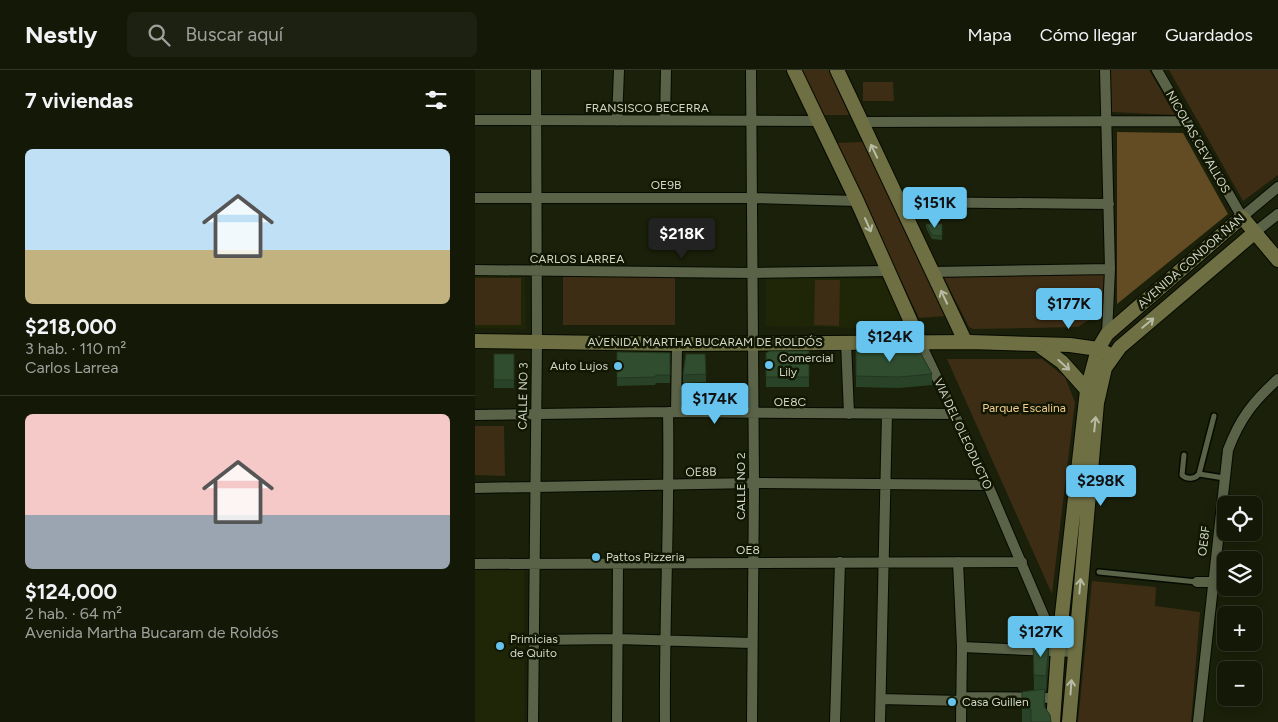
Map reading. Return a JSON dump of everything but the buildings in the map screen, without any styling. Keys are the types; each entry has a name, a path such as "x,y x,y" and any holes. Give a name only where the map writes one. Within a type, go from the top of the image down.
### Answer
{"street":[{"name":"CALLE NO 3","path":"533,722 537,342 536,70"},
{"path":"617,121 619,70"},
{"path":"665,120 666,70"},
{"name":"CALLE NO 2","path":"751,70 754,483 751,643 752,722"},
{"name":"VIA DEL OLEODUCTO","path":"794,70 857,201 919,340 988,485 1059,650"},
{"path":"837,70 965,342"},
{"path":"1105,70 1110,269 1107,334"},
{"name":"NICOLAS CEVALLOS","path":"1157,70 1242,217 1254,234 1278,260"},
{"path":"860,122 1107,119 1185,121"},
{"name":"FRANSISCO BECERRA","path":"475,120 819,121"},
{"name":"AVENIDA CONDOR ÑAN","path":"1053,722 1087,390 1098,349 1107,334 1278,187"},
{"name":"OE9B","path":"475,198 752,198 857,201"},
{"path":"899,202 1109,204"},
{"name":"AVENIDA CONDOR ÑAN","path":"1069,722 1073,652 1097,403 1105,368 1120,347 1278,214"},
{"path":"932,272 1110,269"},
{"name":"CARLOS LARREA","path":"475,270 753,273 888,271"},
{"name":"AVENIDA MARTHA BUCARAM DE ROLDÓS","path":"475,341 753,344 919,340 1070,345 1098,349 1113,356"},
{"path":"847,342 849,414"},
{"path":"665,722 664,641 666,562 672,412 677,344"},
{"path":"1037,344 1061,362 1087,390"},
{"name":"OE8F","path":"1198,722 1228,450 1237,425 1254,401 1278,379"},
{"name":"OE8C","path":"475,416 672,412 954,414"},
{"path":"880,722 887,485 887,414"},
{"name":"OE8B","path":"475,488 754,483 988,485"},
{"path":"835,722 840,562"},
{"path":"958,562 961,722"},
{"name":"OE8","path":"475,564 1022,562"},
{"path":"617,722 618,564"},
{"path":"1197,582 1212,582"},
{"path":"533,640 617,639 751,643"},
{"path":"961,647 1073,652"},
{"path":"881,699 1054,698"}],"lane":[{"path":"1184,455 1181,471 1183,477 1193,478 1199,474 1214,416"},
{"path":"1199,474 1224,478"},
{"path":"1099,572 1197,582"}],"shaded area":[{"path":"1117,132 1183,133 1228,214 1117,304"},
{"path":"475,275 525,275 526,329 475,328"},
{"path":"766,277 884,279 907,329 766,326"},
{"name":"Primicias de Quito","path":"524,569 525,722 475,722 475,570"}],"green space":[{"path":"801,70 829,70 849,115 822,115"},
{"path":"1109,70 1149,70 1175,115 1111,112"},
{"path":"1169,70 1278,70 1278,175 1243,201"},
{"path":"863,82 893,82 894,101 863,101"},
{"path":"864,142 946,316 919,318 835,143"},
{"path":"1104,274 1104,310 1078,327 973,329 969,327 943,276"},
{"path":"563,276 675,276 675,325 563,325"},
{"path":"475,278 521,278 521,325 475,325"},
{"path":"815,280 840,280 839,326 814,325"},
{"name":"Parque Escalina","path":"947,359 1042,359 1065,377 1075,402 1052,594"},
{"path":"475,426 504,426 505,476 475,475"},
{"path":"1092,581 1156,587 1155,606 1200,612 1191,722 1078,722"}],"place":[{"name":"Comercial Lily","path":"769,365"},
{"name":"Auto Lujos","path":"618,366"},
{"name":"Pattos Pizzeria","path":"596,557"},
{"name":"Primicias de Quito","path":"500,646"},
{"name":"Casa Guillen","path":"952,702"}]}
